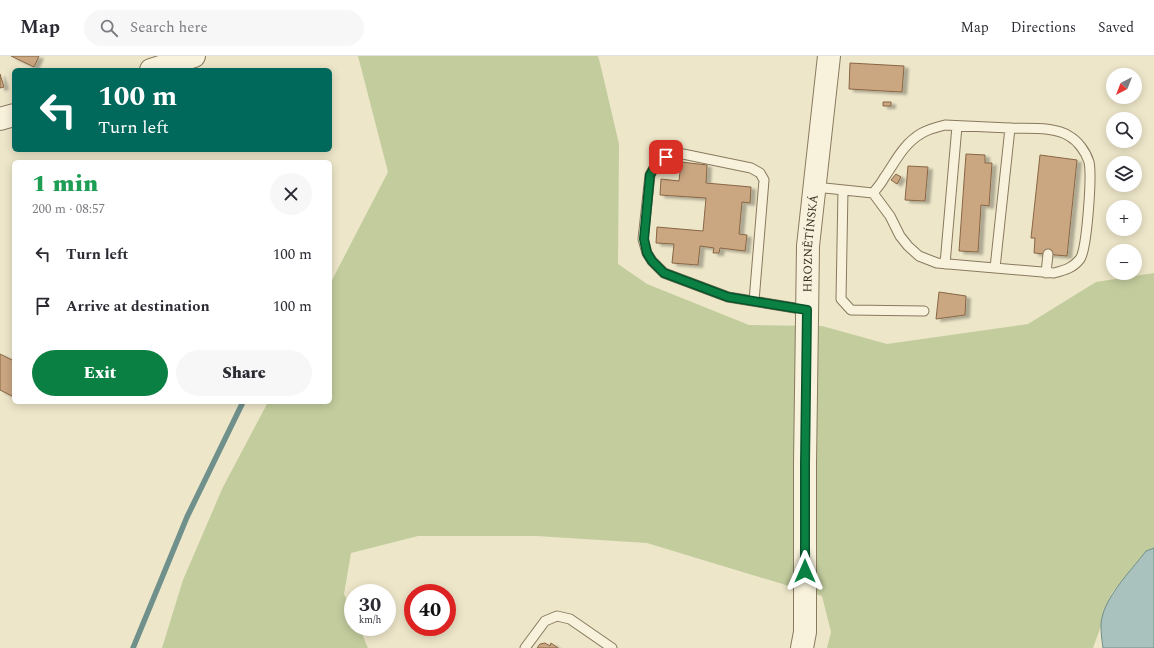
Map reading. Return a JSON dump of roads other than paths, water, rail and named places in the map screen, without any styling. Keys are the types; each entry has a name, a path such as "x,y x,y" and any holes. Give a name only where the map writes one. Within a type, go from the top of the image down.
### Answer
{"street":[{"path":"157,68 194,56"},
{"name":"HROZNĚTÍNSKÁ","path":"802,648 805,632 805,464 808,246 829,56"},
{"path":"0,119 12,116"}],"lane":[{"path":"814,187 873,193 890,216 900,236 908,246 919,256 936,263 1054,273 1069,269 1081,258 1085,246 1091,178 1089,161 1083,149 1076,141 1069,135 1059,131 945,125 932,129 921,134 909,144 898,156 884,179 873,193"},
{"path":"945,264 957,126"},
{"path":"995,268 1010,128"},
{"path":"754,301 764,180 760,173 751,168 683,154 666,157 654,168 650,175 644,239 647,253 652,261 664,273 728,297 807,310"},
{"path":"843,190 841,299 851,310 924,311"},
{"path":"1046,272 1048,254"},
{"path":"525,648 546,621 557,616 570,619 612,648"}],"water":[{"path":"1154,548 1154,648 1103,648 1101,634 1102,616 1111,596 1146,551"}],"waterway":[{"path":"133,648 187,517 242,404"}]}
